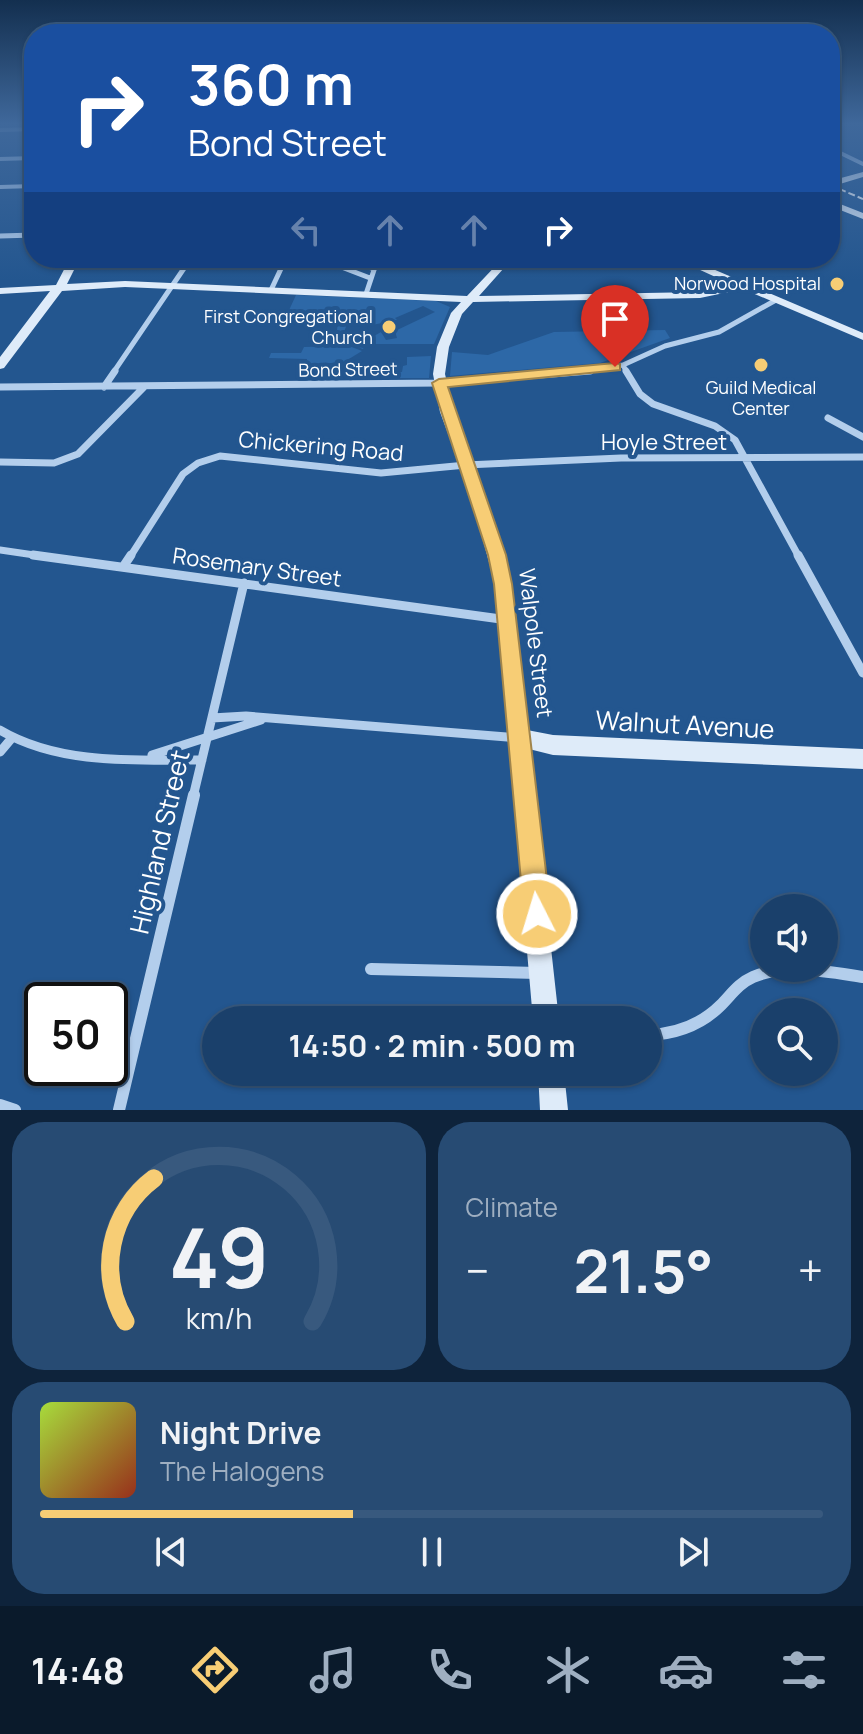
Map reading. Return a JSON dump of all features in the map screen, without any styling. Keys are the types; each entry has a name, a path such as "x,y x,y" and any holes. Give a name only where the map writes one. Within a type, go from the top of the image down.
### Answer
{"main road":[{"path":"840,207 863,216"},
{"path":"0,365 69,268"},
{"name":"Walpole Street","path":"498,268 468,299 452,321 439,364 439,383 497,555 509,620 545,1006"},
{"path":"702,268 863,337"},
{"path":"0,291 60,285 172,286 468,299 700,295 743,286"},
{"name":"Walnut Avenue","path":"520,738 553,745 863,759"},
{"path":"552,1086 554,1110"}],"street":[{"path":"0,187 24,186"},
{"path":"0,236 24,235"},
{"path":"104,387 184,268"},
{"path":"271,290 281,268"},
{"path":"344,268 370,278"},
{"path":"366,294 374,269 371,268"},
{"name":"Bond Street","path":"0,387 439,383 594,371 623,365 665,346 727,329 776,300"},
{"path":"623,365 645,400 670,413 728,432 863,673"},
{"path":"0,462 54,463 78,454 144,387"},
{"path":"828,418 863,437"},
{"name":"Chickering Road","path":"123,567 183,474 198,463 220,456 381,473 466,465"},
{"name":"Hoyle Street","path":"466,465 621,458 746,460 863,457"},
{"name":"Rosemary Street","path":"0,550 509,620"},
{"name":"Highland Street","path":"119,1110 244,583"},
{"name":"Walnut Avenue","path":"212,718 265,719 520,738"},
{"name":"Walnut Avenue","path":"143,757 265,719"},
{"path":"0,730 11,739 65,755 202,760"},
{"path":"0,752 11,739"},
{"path":"371,969 542,973"},
{"path":"662,1032 699,1021 753,977 789,972 829,972 863,977"},
{"path":"0,1105 15,1110"}],"shaded area":[{"path":"296,295 436,301 450,307 434,344 365,344 363,349 352,345 353,340 367,340 381,332 386,340 397,338 395,331 435,312 423,306 395,318 397,320 372,325 374,320 349,319 342,337 336,337 338,322 285,319"},
{"path":"665,330 670,338 600,363 450,376 452,352 488,355 554,332"},
{"path":"349,346 362,351 344,362 306,365 307,359 269,358 271,353 301,353 304,347"},
{"path":"431,356 429,378 347,378 348,369 356,369 356,373 402,372 403,366 407,365 407,357"}],"railway":[{"path":"840,189 863,199"}],"place":[{"name":"Norwood Hospital","path":"837,284"},
{"name":"First Congregational Church","path":"389,327"},
{"name":"Guild Medical Center","path":"761,365"}],"route":[{"path":"537,914 503,584 497,555 439,383 615,367"}]}
